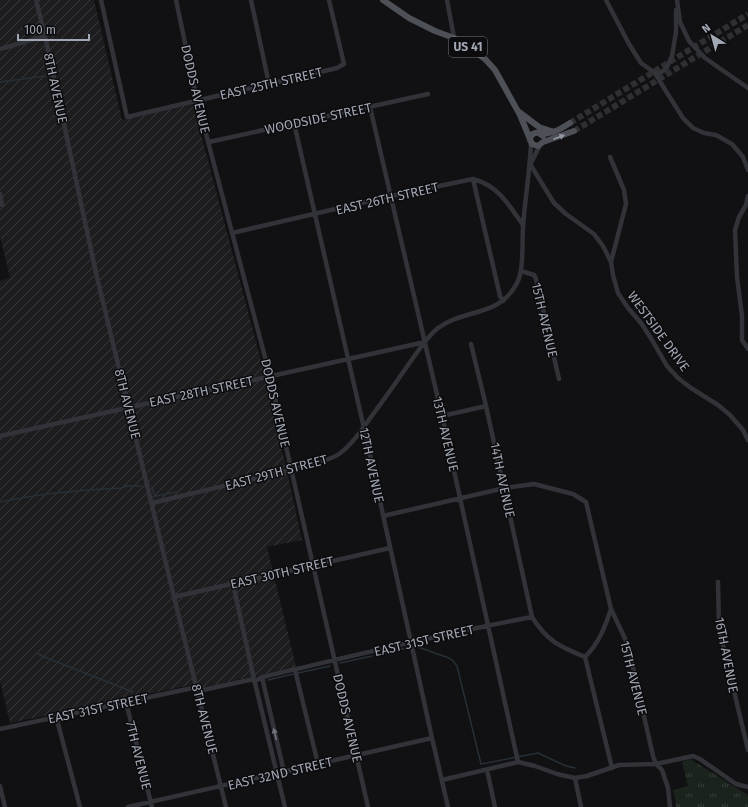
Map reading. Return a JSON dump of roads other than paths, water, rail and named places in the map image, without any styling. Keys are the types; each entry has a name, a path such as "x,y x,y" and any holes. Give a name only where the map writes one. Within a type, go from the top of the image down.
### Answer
{"main road":[{"name":"US 41","path":"383,0 409,18 435,31 454,38 485,59 495,70 519,113 530,141"},
{"name":"US 41","path":"519,113 539,133"},
{"path":"519,113 539,127 553,132"},
{"path":"570,123 560,130 532,134 530,141 534,146 574,131"},
{"path":"539,133 544,138 542,144"}],"street":[{"name":"8TH AVENUE","path":"36,0 81,205 128,407 226,807"},
{"name":"EAST 25TH STREET","path":"101,0 128,117 337,68 344,64 329,0"},
{"name":"DODDS AVENUE","path":"176,0 197,100 270,376 368,807"},
{"path":"251,0 269,84"},
{"path":"447,0 454,38"},
{"path":"606,0 628,44 641,62 655,73 683,118 693,128 704,133 716,135 732,144 743,156 748,170"},
{"path":"656,75 666,69 672,56 676,32 677,1"},
{"path":"677,1 680,22 689,41 706,58 748,88"},
{"path":"0,49 45,36"},
{"name":"WOODSIDE STREET","path":"209,142 428,94"},
{"name":"13TH AVENUE","path":"370,107 442,416 518,762"},
{"name":"12TH AVENUE","path":"294,123 364,428 448,807"},
{"name":"EAST 29TH STREET","path":"152,503 291,470 303,465 330,459 339,454 364,428 425,342 437,328 452,320 494,307 508,297 518,282 521,271 523,225 530,164 530,141"},
{"name":"EAST 29TH STREET","path":"530,164 542,144"},
{"path":"610,157 624,190 626,204 611,262"},
{"name":"WESTSIDE DRIVE","path":"530,164 539,181 554,203 566,214 594,234 603,246 611,262 618,293 652,340 667,366 678,378 730,415 743,430 748,440"},
{"path":"473,179 482,182 500,194 523,225"},
{"path":"473,179 500,296 503,301"},
{"name":"EAST 26TH STREET","path":"232,233 391,196 473,179"},
{"path":"0,194 2,205"},
{"path":"748,196 746,205 739,217 735,230 737,277 742,316 742,340 748,349"},
{"name":"15TH AVENUE","path":"521,271 534,275 536,278 559,379"},
{"name":"EAST 28TH STREET","path":"0,436 425,342"},
{"name":"14TH AVENUE","path":"471,344 505,488 532,617"},
{"path":"442,416 486,406"},
{"name":"15TH AVENUE","path":"505,488 534,484 573,494 586,502 611,609 628,645 653,756 656,764 662,770 668,788 670,807"},
{"path":"383,516 505,488"},
{"name":"EAST 30TH STREET","path":"174,597 390,548"},
{"name":"16TH AVENUE","path":"718,582 719,628 748,750"},
{"path":"233,584 285,807"},
{"path":"585,656 593,649 604,630 611,609"},
{"path":"532,617 540,629 551,640 565,648 585,656"},
{"name":"EAST 31ST STREET","path":"0,729 126,702 254,679 257,680 262,677 334,660 488,625 532,617"},
{"path":"585,656 612,768"},
{"path":"295,670 318,764"},
{"path":"262,677 284,772"},
{"name":"7TH AVENUE","path":"126,702 152,805"},
{"path":"56,716 80,807"},
{"name":"EAST 32ND STREET","path":"128,807 152,805 221,786 432,738"},
{"path":"442,780 518,762 535,766 556,774 575,778 587,776 619,766 656,764 693,756 700,759 736,784 748,787"},
{"path":"487,770 496,807"},
{"path":"575,778 582,807"},
{"path":"0,786 5,807"}],"waterway":[{"path":"0,82 45,76"},
{"path":"0,502 60,492 141,486"},
{"path":"152,486 156,496 178,492"},
{"path":"415,646 449,658 457,666 481,764 538,753 566,766 575,768"},
{"path":"375,655 407,648"},
{"path":"37,653 133,692"},
{"path":"340,663 372,656"},
{"path":"298,673 330,666"},
{"path":"268,680 293,674"}],"tunnel":[{"path":"570,123 748,14"},
{"path":"574,131 748,25"}]}
